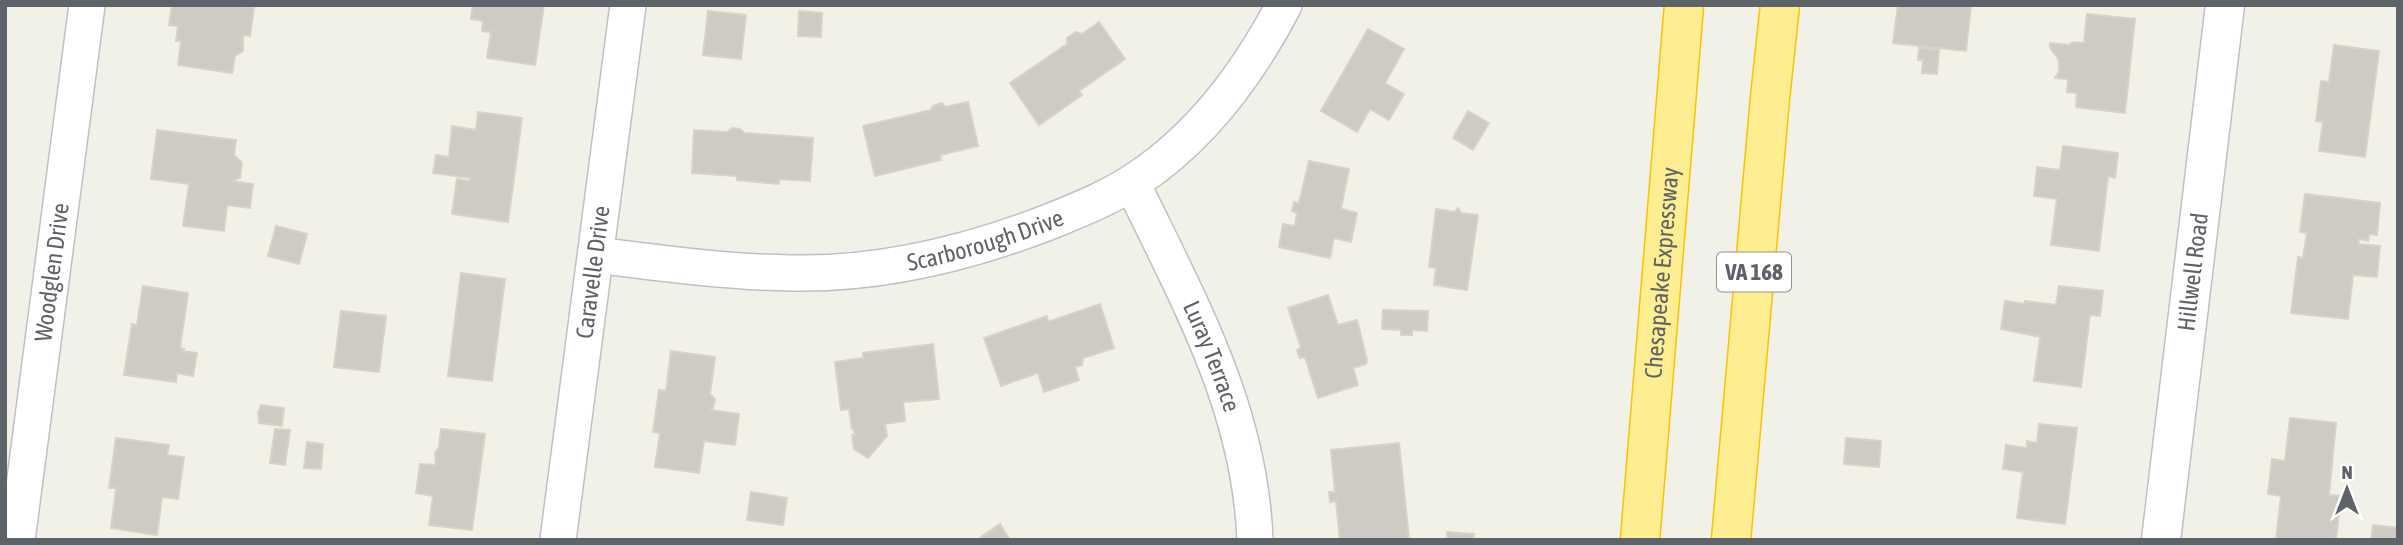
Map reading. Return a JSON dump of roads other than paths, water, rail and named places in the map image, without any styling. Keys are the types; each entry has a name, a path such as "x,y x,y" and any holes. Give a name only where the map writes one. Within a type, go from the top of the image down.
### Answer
{"highway":[{"name":"Chesapeake Expressway","path":"1640,540 1684,5"},
{"name":"VA 168","path":"1731,540 1780,5"}],"street":[{"name":"Woodglen Drive","path":"17,540 86,5"},
{"name":"Caravelle Drive","path":"558,540 628,5"},
{"name":"Scarborough Drive","path":"596,255 791,274 899,266 944,257 1007,238 1095,203 1132,183 1180,145 1226,98 1263,45 1284,5"},
{"name":"Hillwell Road","path":"2161,540 2225,5"},
{"name":"Luray Terrace","path":"1132,183 1226,386 1244,450 1255,540"}]}
